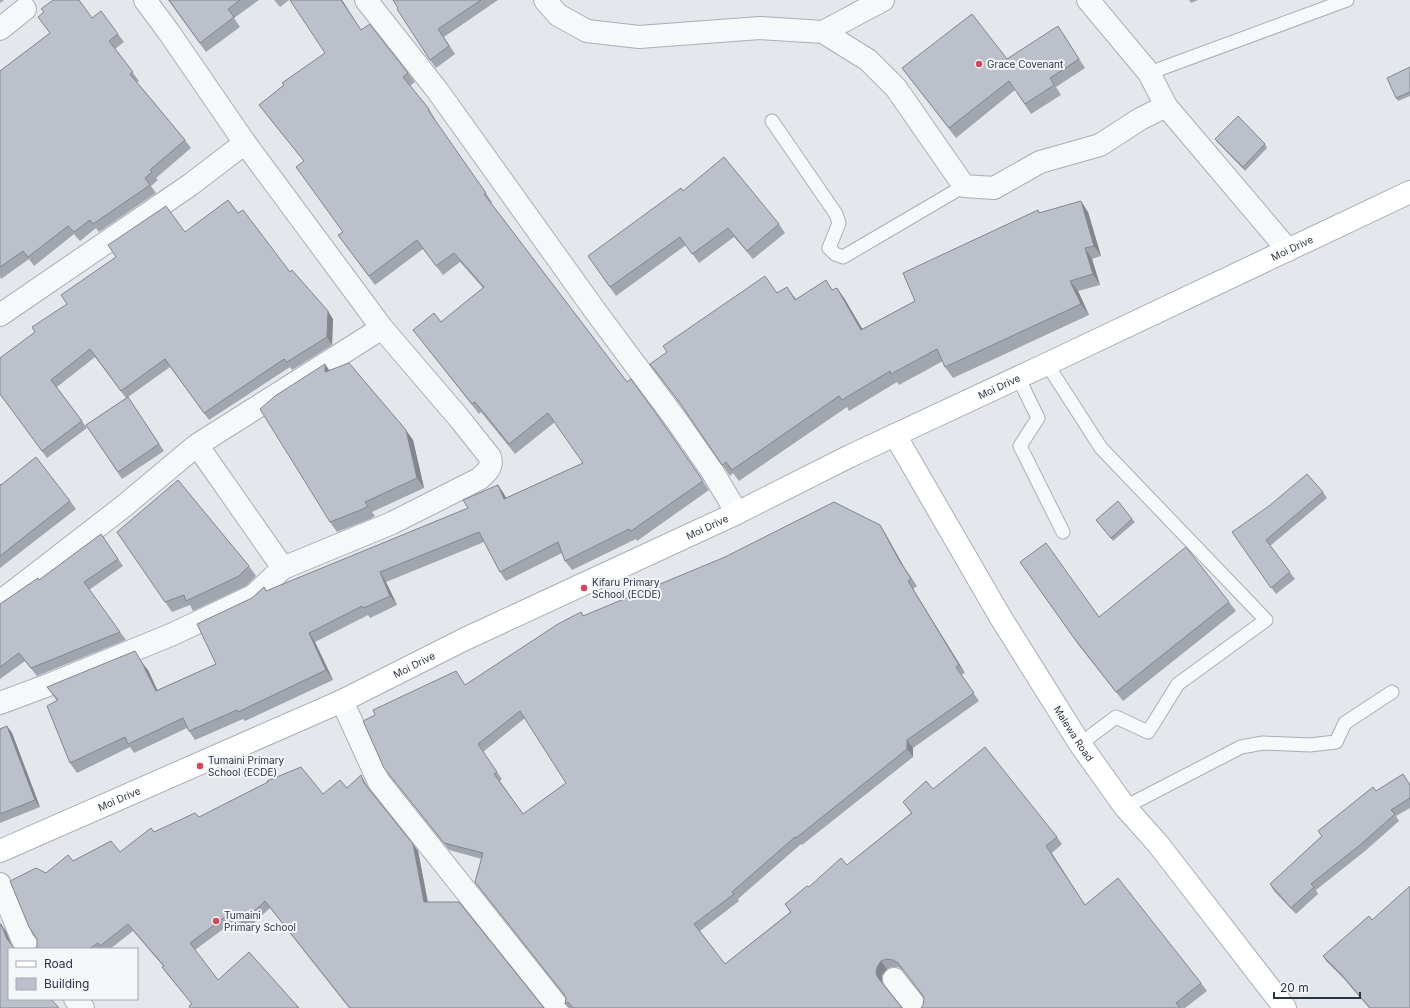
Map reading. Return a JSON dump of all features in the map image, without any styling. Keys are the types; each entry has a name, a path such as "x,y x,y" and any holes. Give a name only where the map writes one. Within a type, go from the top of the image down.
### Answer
{"street":[{"path":"0,703 51,684 193,624 253,596 284,568 392,522 479,479 488,471 492,463 490,457 459,418 382,328 245,143 145,0"},
{"path":"366,0 437,90 596,312 677,421 712,471 738,513"},
{"path":"545,0 558,15 587,31 639,37 760,28 823,32 868,60 896,88 964,186 994,188 1040,162 1100,145 1140,119 1166,106"},
{"path":"823,32 883,0"},
{"path":"1088,0 1149,73 1166,106 1288,250"},
{"path":"0,29 25,9"},
{"path":"0,315 190,185 245,143"},
{"name":"Moi Drive","path":"0,852 342,702 465,639 738,513 850,456 1410,192"},
{"path":"0,602 124,506 197,445 382,328"},
{"name":"Malewa Road","path":"895,435 1001,618 1080,744 1125,807 1158,844 1285,1008"},
{"path":"197,445 284,568"},
{"path":"342,702 379,782 559,1008"},
{"path":"0,884 23,942 29,948"},
{"path":"894,979 917,1008"},
{"path":"76,1000 83,1008"}],"lane":[{"path":"1149,73 1347,0"},
{"path":"772,121 836,214 839,224 828,248 835,254 843,256 964,186"},
{"path":"1047,364 1101,448 1266,620 1178,684 1148,732 1116,717 1080,744"},
{"path":"1018,377 1038,418 1020,446 1063,532"},
{"path":"1125,807 1241,747 1263,742 1310,745 1336,742 1345,723 1392,692"}],"building":[{"path":"53,0 79,0 92,18 101,11 118,34 109,41 133,72 130,74 185,140 150,170 152,172 145,178 150,185 93,224 90,220 74,232 68,226 28,257 23,251 0,267 0,71 50,33 38,17 44,12 41,9"},
{"path":"169,0 240,0 228,9 234,17 200,43"},
{"path":"290,0 341,0 361,30 370,24 408,73 403,77 429,109 428,110 486,193 484,194 627,382 631,379 703,481 631,531 629,529 565,561 558,542 500,572 479,532 380,572 390,596 364,608 362,606 309,633 326,670 238,712 237,710 189,731 183,718 128,744 125,737 70,763 47,706 58,700 47,687 135,651 156,691 216,664 197,624 252,598 264,587 266,591 468,508 463,500 498,485 504,499 583,463 548,413 509,444 475,402 472,404 413,330 434,313 441,322 484,287 454,253 436,266 417,240 369,276 338,235 343,232 296,167 304,161 259,105 284,85 282,83 325,53"},
{"path":"393,0 481,0 438,29 449,46 430,60 397,9 398,8"},
{"path":"972,14 1007,59 1058,26 1079,59 1050,78 1054,85 1025,104 1009,81 949,128 902,68"},
{"path":"1410,67 1410,92 1396,98 1387,78"},
{"path":"1238,116 1265,144 1243,167 1215,139"},
{"path":"724,157 779,224 747,251 728,228 692,254 680,237 610,287 588,256 681,188 683,191"},
{"path":"228,200 238,213 243,210 290,272 292,270 328,311 327,337 287,362 284,359 204,413 165,359 121,391 90,349 51,380 82,421 42,451 0,394 0,358 35,332 32,327 67,304 61,295 116,257 108,245 166,206 185,232"},
{"path":"1081,201 1094,246 1085,248 1093,274 1070,281 1081,304 945,367 937,349 891,374 890,371 842,400 839,396 732,470 726,462 722,465 680,403 650,364 667,352 663,346 765,276 777,293 787,287 795,300 826,280 832,290 837,288 861,330 915,301 903,273 1038,210 1039,213"},
{"path":"349,363 406,430 417,478 365,502 368,506 363,509 330,522 260,409 275,396 325,364 325,372"},
{"path":"128,397 159,444 118,472 86,425"},
{"path":"36,457 70,501 0,556 0,484 1,485"},
{"path":"1307,474 1323,492 1266,540 1290,572 1271,588 1232,532 1269,506"},
{"path":"178,480 249,566 239,576 186,601 184,595 165,602 117,532"},
{"path":"1118,501 1132,519 1111,538 1096,520"},
{"path":"834,502 880,525 911,579 908,581 959,665 956,667 974,693 907,740 907,749 796,838 795,837 732,892 734,894 694,924 725,964 791,912 785,904 807,886 809,887 841,858 847,865 912,813 903,802 926,781 933,789 985,747 1057,837 1046,846 1085,905 1118,878 1201,983 1176,1003 1180,1008 921,1008 924,998 921,993 898,963 893,960 886,959 881,961 877,967 876,974 902,1008 573,1008 568,1002 565,1004 566,998 563,993 475,882 483,853 444,843 384,768 363,721 375,715 373,710 456,671 465,685 558,624 581,612 583,616 725,557","holes":["520,711 566,783 523,814 494,774 497,772 478,744"]},
{"path":"101,534 118,559 84,582 120,632 31,668 19,653 0,667 0,604 38,578 39,580"},
{"path":"1046,543 1099,617 1186,547 1229,602 1116,692 1074,638 1020,562"},
{"path":"7,726 35,800 0,814 0,729"},
{"path":"301,767 323,794 340,780 347,788 361,775 364,783 413,844 424,902 459,902 544,1008 350,1008 265,901 238,926 229,914 190,943 218,980 249,952 299,1008 190,1008 189,1006 192,1004 162,967 164,966 128,924 100,946 98,943 90,948 36,948 37,939 29,927 10,881 36,868 46,873 68,855 73,861 111,841 120,852 151,828 154,832 195,813 199,817 268,782 267,781"},
{"path":"1403,774 1410,785 1410,798 1391,810 1395,814 1360,845 1311,884 1314,887 1291,908 1270,884 1322,836 1318,831 1373,787 1376,791"},
{"path":"1410,886 1410,1008 1370,1008 1341,974 1323,956 1369,916 1372,920"},
{"path":"1,924 7,939 14,948 8,948 8,1000 52,1000 59,1008 0,1008"}],"place":[{"name":"Grace Covenant","path":"979,64"},
{"name":"Kifaru Primary School (ECDE)","path":"584,588"},
{"name":"Tumaini Primary School (ECDE)","path":"200,766"},
{"name":"Tumaini Primary School","path":"216,921"}]}
